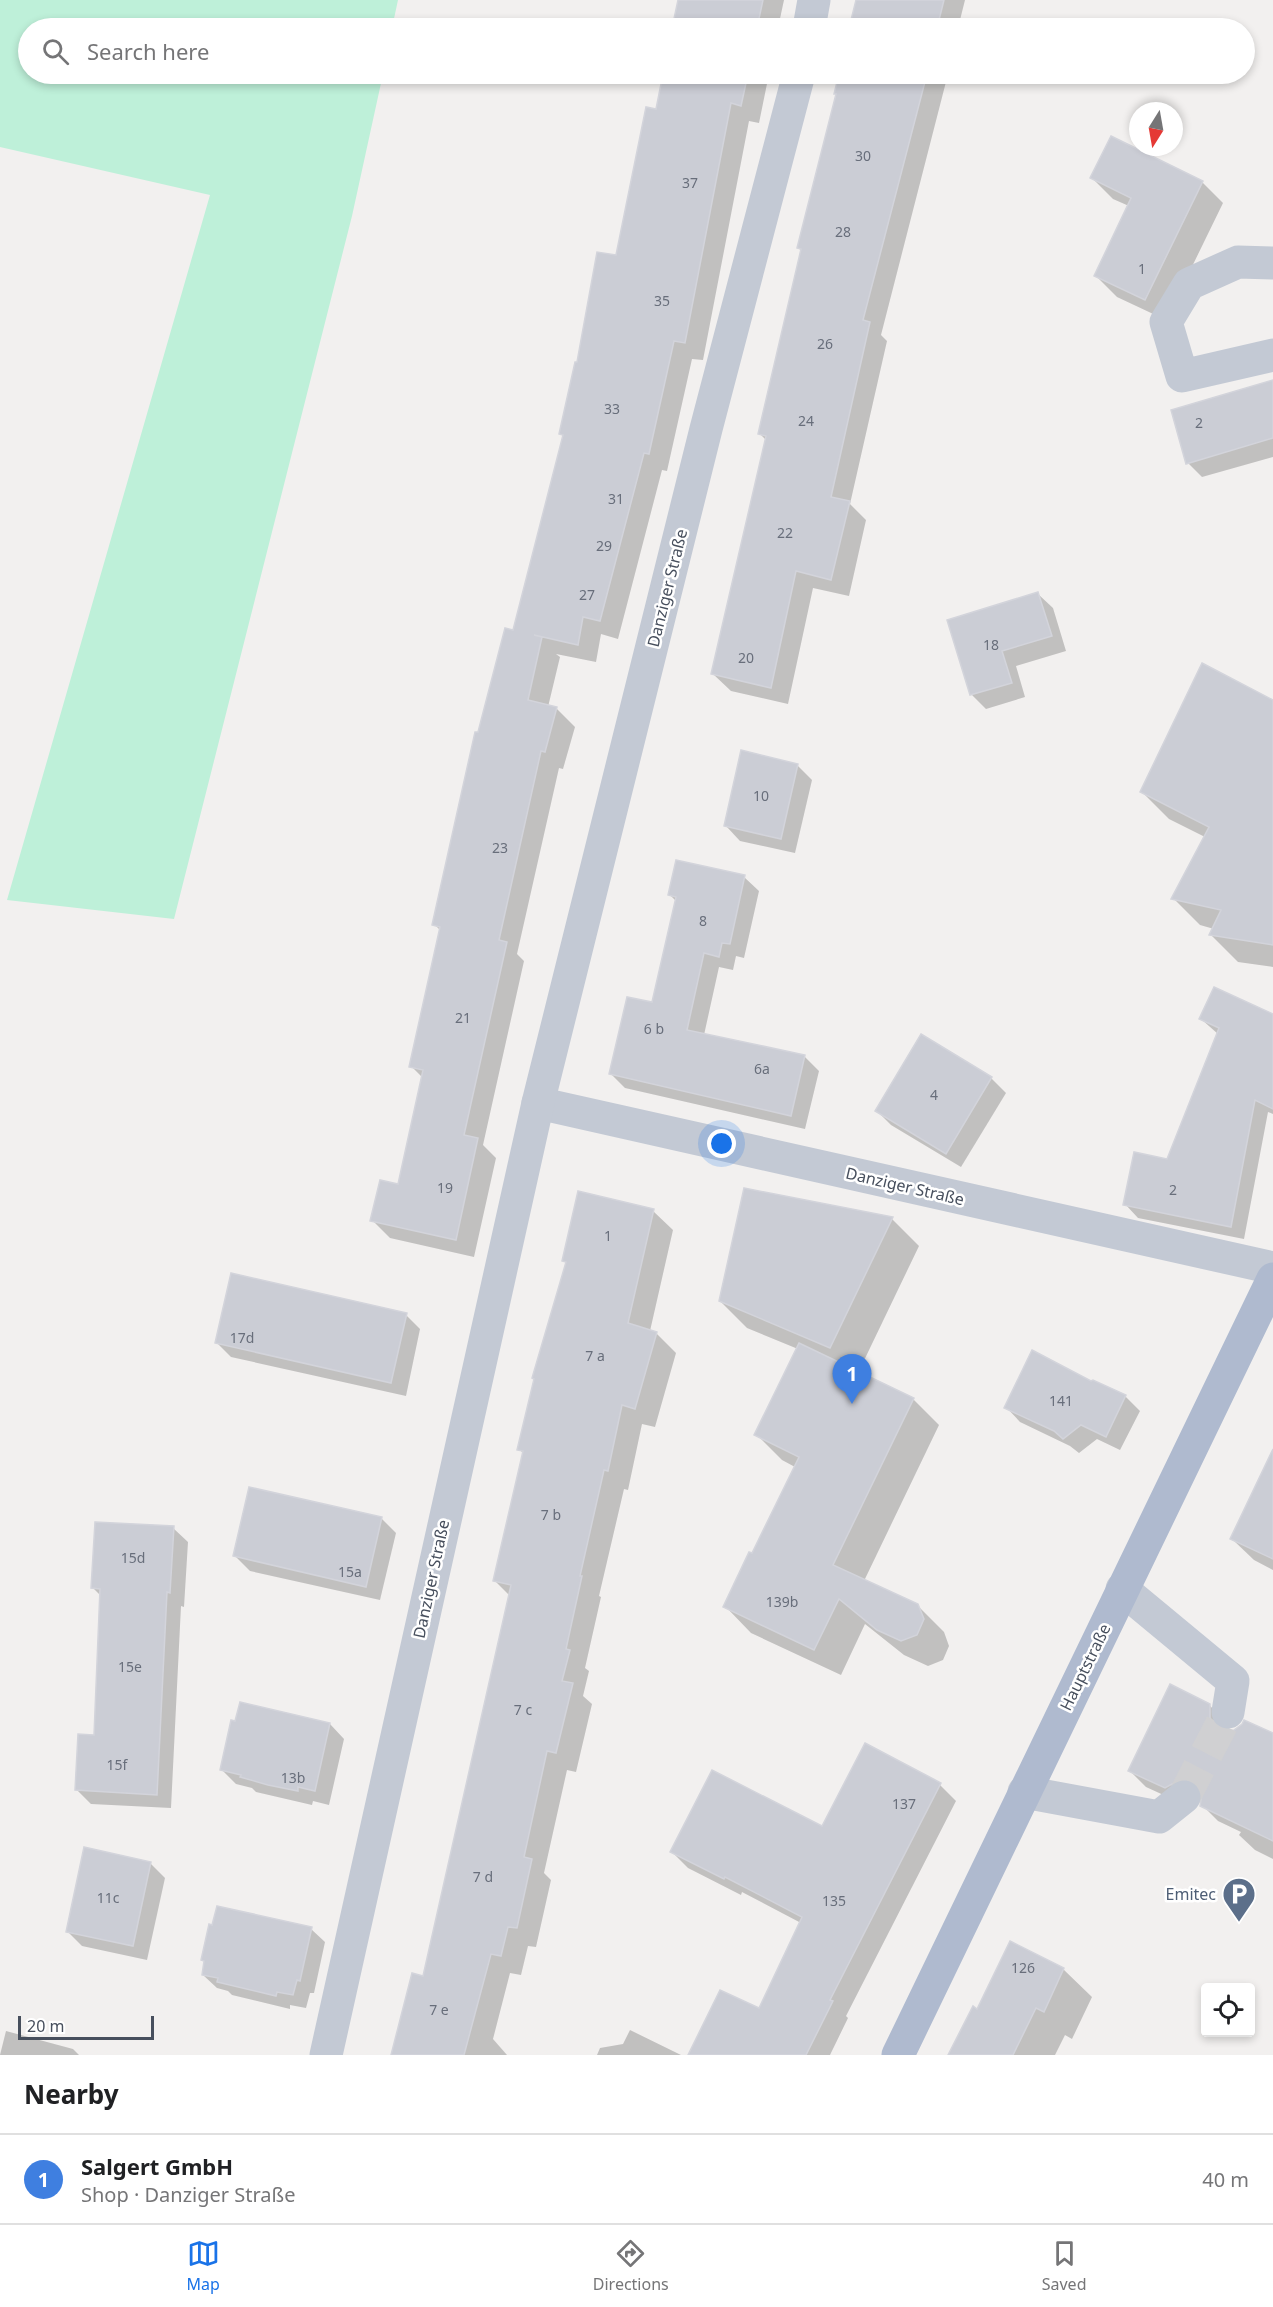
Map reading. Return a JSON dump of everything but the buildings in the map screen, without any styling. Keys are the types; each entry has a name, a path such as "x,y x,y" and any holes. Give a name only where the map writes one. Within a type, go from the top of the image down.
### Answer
{"main road":[{"name":"Hauptstraße","path":"898,2055 1273,1279"}],"street":[{"path":"811,18 814,0"},
{"name":"Danziger Straße","path":"326,2055 538,1103 706,429 796,84"},
{"path":"1273,263 1238,262 1190,284 1166,322 1182,376 1273,354"},
{"name":"Danziger Straße","path":"538,1103 1273,1268"},
{"path":"1122,1589 1233,1681 1228,1712"},
{"path":"1024,1792 1159,1817 1184,1797"}],"green space":[{"path":"0,0 398,0 394,18 18,18 18,84 381,84 352,216 174,919 7,900 210,195 0,147"}],"tunnel":[{"path":"1184,1797 1228,1712"}],"place":[{"name":"Salgert GmbH","path":"852,1404"},
{"name":"Emitec","path":"1239,1923"}]}
